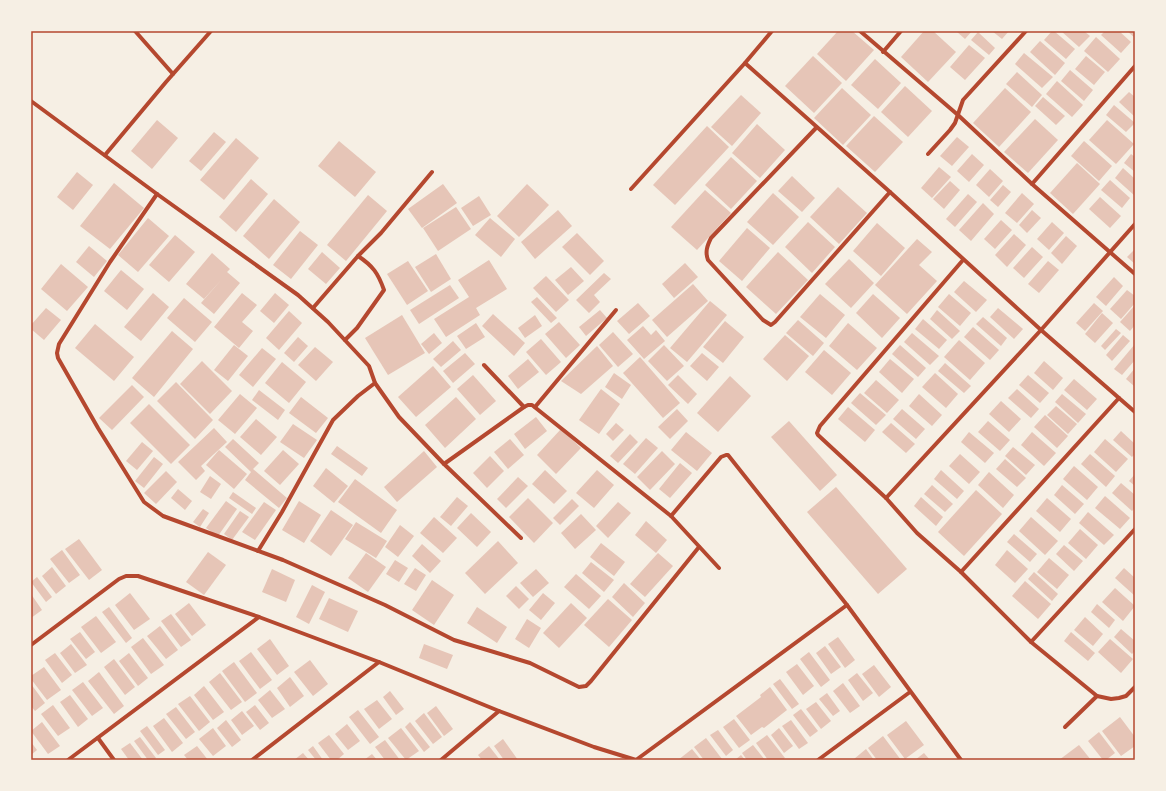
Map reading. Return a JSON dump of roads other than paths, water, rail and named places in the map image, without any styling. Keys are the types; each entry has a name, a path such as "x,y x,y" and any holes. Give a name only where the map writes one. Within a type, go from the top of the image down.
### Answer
{"street":[{"path":"135,31 173,74"},
{"path":"106,155 173,74 211,31"},
{"path":"631,189 772,31"},
{"path":"860,31 958,115 1032,184 1109,253 1135,274"},
{"path":"883,52 901,31"},
{"path":"928,154 955,123 963,100 1026,31"},
{"path":"745,63 816,128 890,192 1041,330 1135,412"},
{"path":"1032,184 1135,66"},
{"path":"31,101 298,295 370,366 375,383 399,417 444,464 521,538"},
{"path":"816,128 711,238 705,254 708,260 763,320 771,325 776,322 890,192"},
{"path":"312,308 358,256 381,233 432,172"},
{"path":"157,194 110,262 59,344 57,353 58,358 144,502 163,516 283,560 378,602 454,640 530,663 579,687 586,686 591,681 699,547"},
{"path":"886,498 1041,330 1135,224"},
{"path":"345,340 357,328 384,290 379,276 370,264 358,256"},
{"path":"963,260 820,426 817,433 819,437 886,498 918,533 961,572 1031,642 1097,696 1111,699 1119,698 1126,696 1135,687"},
{"path":"535,406 616,310"},
{"path":"484,365 524,407"},
{"path":"258,551 282,512 333,420 358,396 375,383"},
{"path":"961,572 1119,398"},
{"path":"444,464 524,407 528,405 535,406 671,516 719,568"},
{"path":"671,516 721,457 726,454 847,605 961,760"},
{"path":"1031,642 1135,529"},
{"path":"31,645 119,579 126,576 138,576 259,617 379,662 500,711 636,760 847,605"},
{"path":"68,760 259,617"},
{"path":"252,760 379,662"},
{"path":"818,760 910,692"},
{"path":"1065,727 1097,696"},
{"path":"441,760 500,711"},
{"path":"98,738 114,760"}]}
